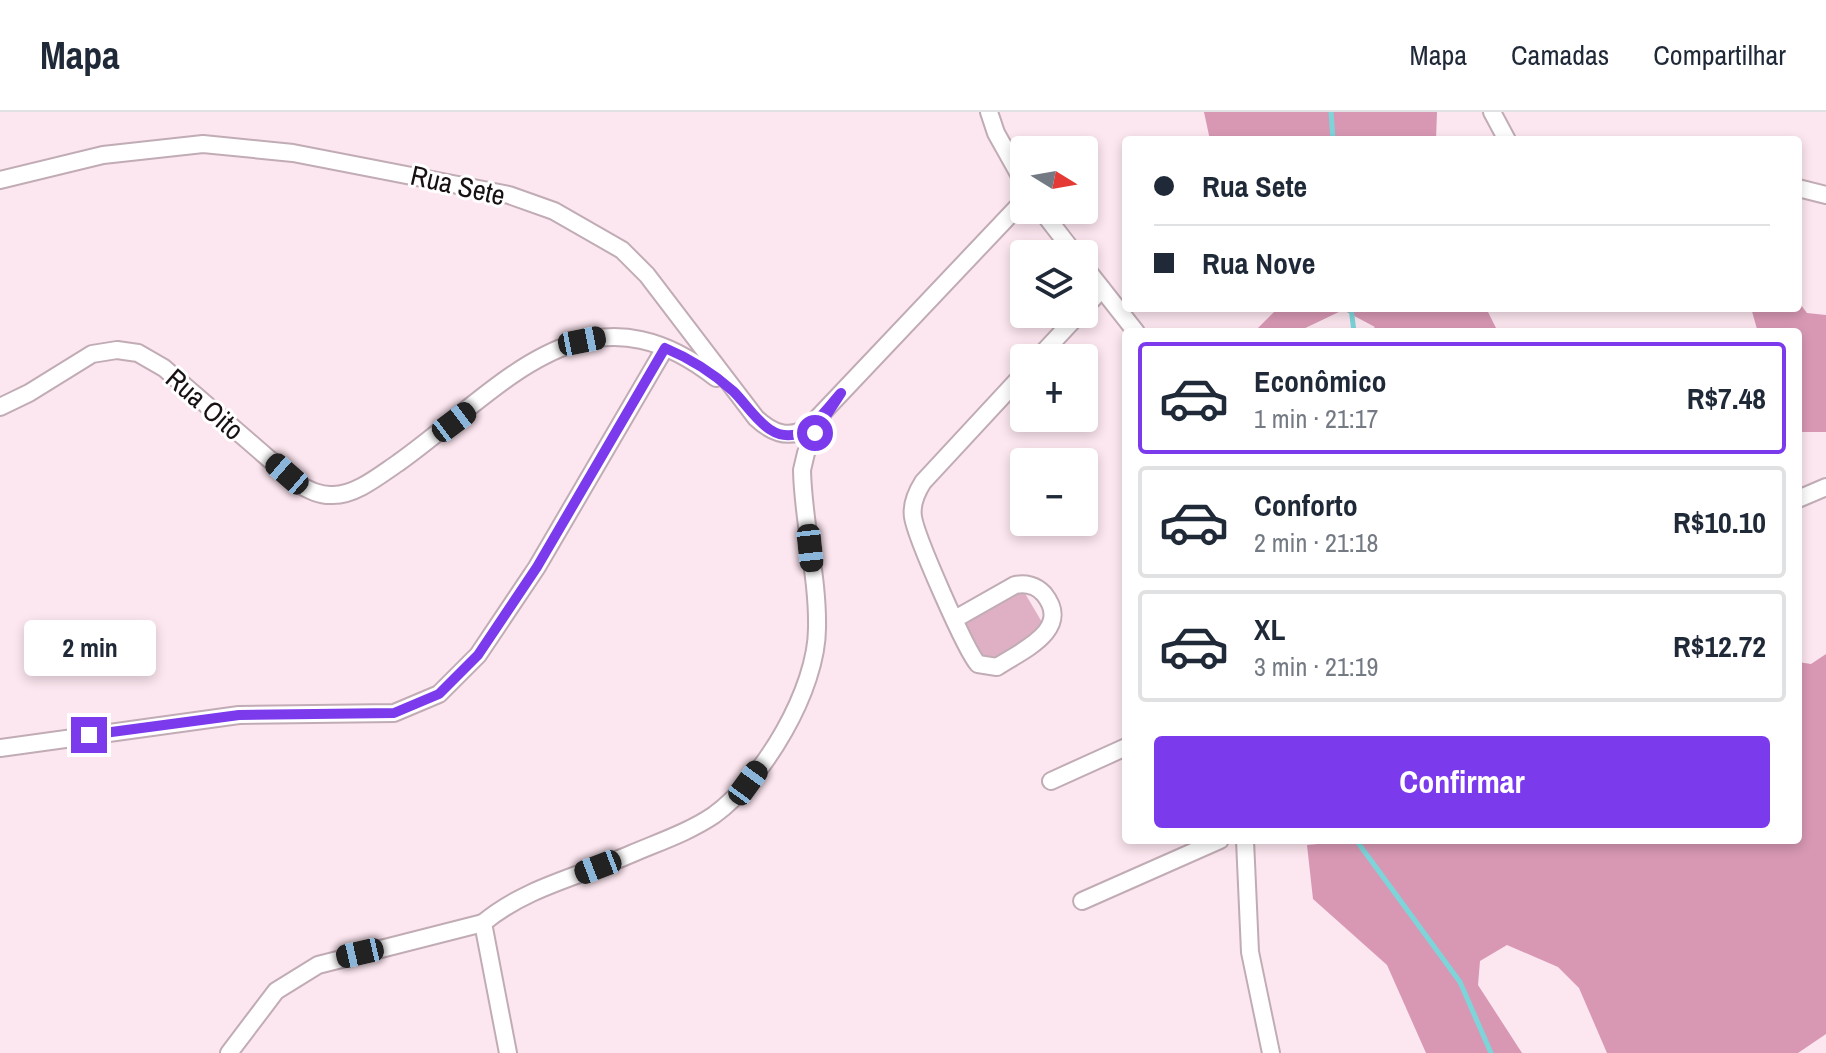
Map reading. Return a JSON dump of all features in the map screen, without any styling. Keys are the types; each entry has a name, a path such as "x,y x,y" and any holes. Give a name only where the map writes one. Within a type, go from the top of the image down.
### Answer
{"street":[{"path":"989,112 1010,158"},
{"path":"1492,112 1505,136"},
{"name":"Rua Sete","path":"0,180 17,173 103,155 203,144 293,153 509,195 554,211 622,250 647,275 733,392 765,427 783,434 800,433 841,393"},
{"path":"1802,189 1826,195"},
{"path":"229,1053 276,991 318,965 483,923 527,894 622,858 700,823 731,800 762,763 788,720 814,663 816,606 802,470 815,433 841,393 1010,215"},
{"path":"1052,224 1064,240"},
{"path":"1098,284 1133,328"},
{"path":"1098,293 1102,289"},
{"path":"1051,344 1066,328"},
{"name":"Rua Oito","path":"0,407 92,354 117,350 138,353 156,362 298,484 313,492 333,495 353,490 377,476 470,409 503,380 555,349 582,341 615,337 665,348 692,361 733,392"},
{"path":"0,748 239,715 394,713 439,694 478,655 537,567 665,348"},
{"path":"955,619 1021,584 1030,585 1043,593 1053,617 1045,636 997,667 978,664 955,619 915,524 915,498 932,472 1010,388"},
{"path":"1802,497 1826,487"},
{"path":"1051,781 1122,749"},
{"path":"1082,901 1211,844"},
{"path":"1245,844 1250,952 1271,1053"},
{"path":"483,923 508,1053"}],"shaded area":[{"path":"1204,112 1437,112 1436,136 1209,136"},
{"path":"1802,306 1807,313 1826,315 1826,432 1802,432 1802,328 1757,328 1752,312 1802,312"},
{"path":"1274,312 1339,312 1305,328 1258,328"},
{"path":"1347,312 1488,312 1496,328 1374,328"},
{"path":"1023,590 1046,629 986,664 963,625"},
{"path":"1826,654 1826,1034 1798,1053 1607,1053 1579,988 1558,967 1507,945 1480,961 1478,985 1522,1053 1426,1053 1387,965 1313,899 1307,845 1802,844 1802,663 1811,664"}],"waterway":[{"path":"1331,112 1333,136"},
{"path":"1352,312 1354,328"},
{"path":"1359,844 1460,982 1491,1053"}],"route":[{"path":"89,735 277,712 394,713 439,694 478,655 537,567 665,348 708,372 733,392 765,427 783,434 800,433 809,427 841,393 815,433"}]}
